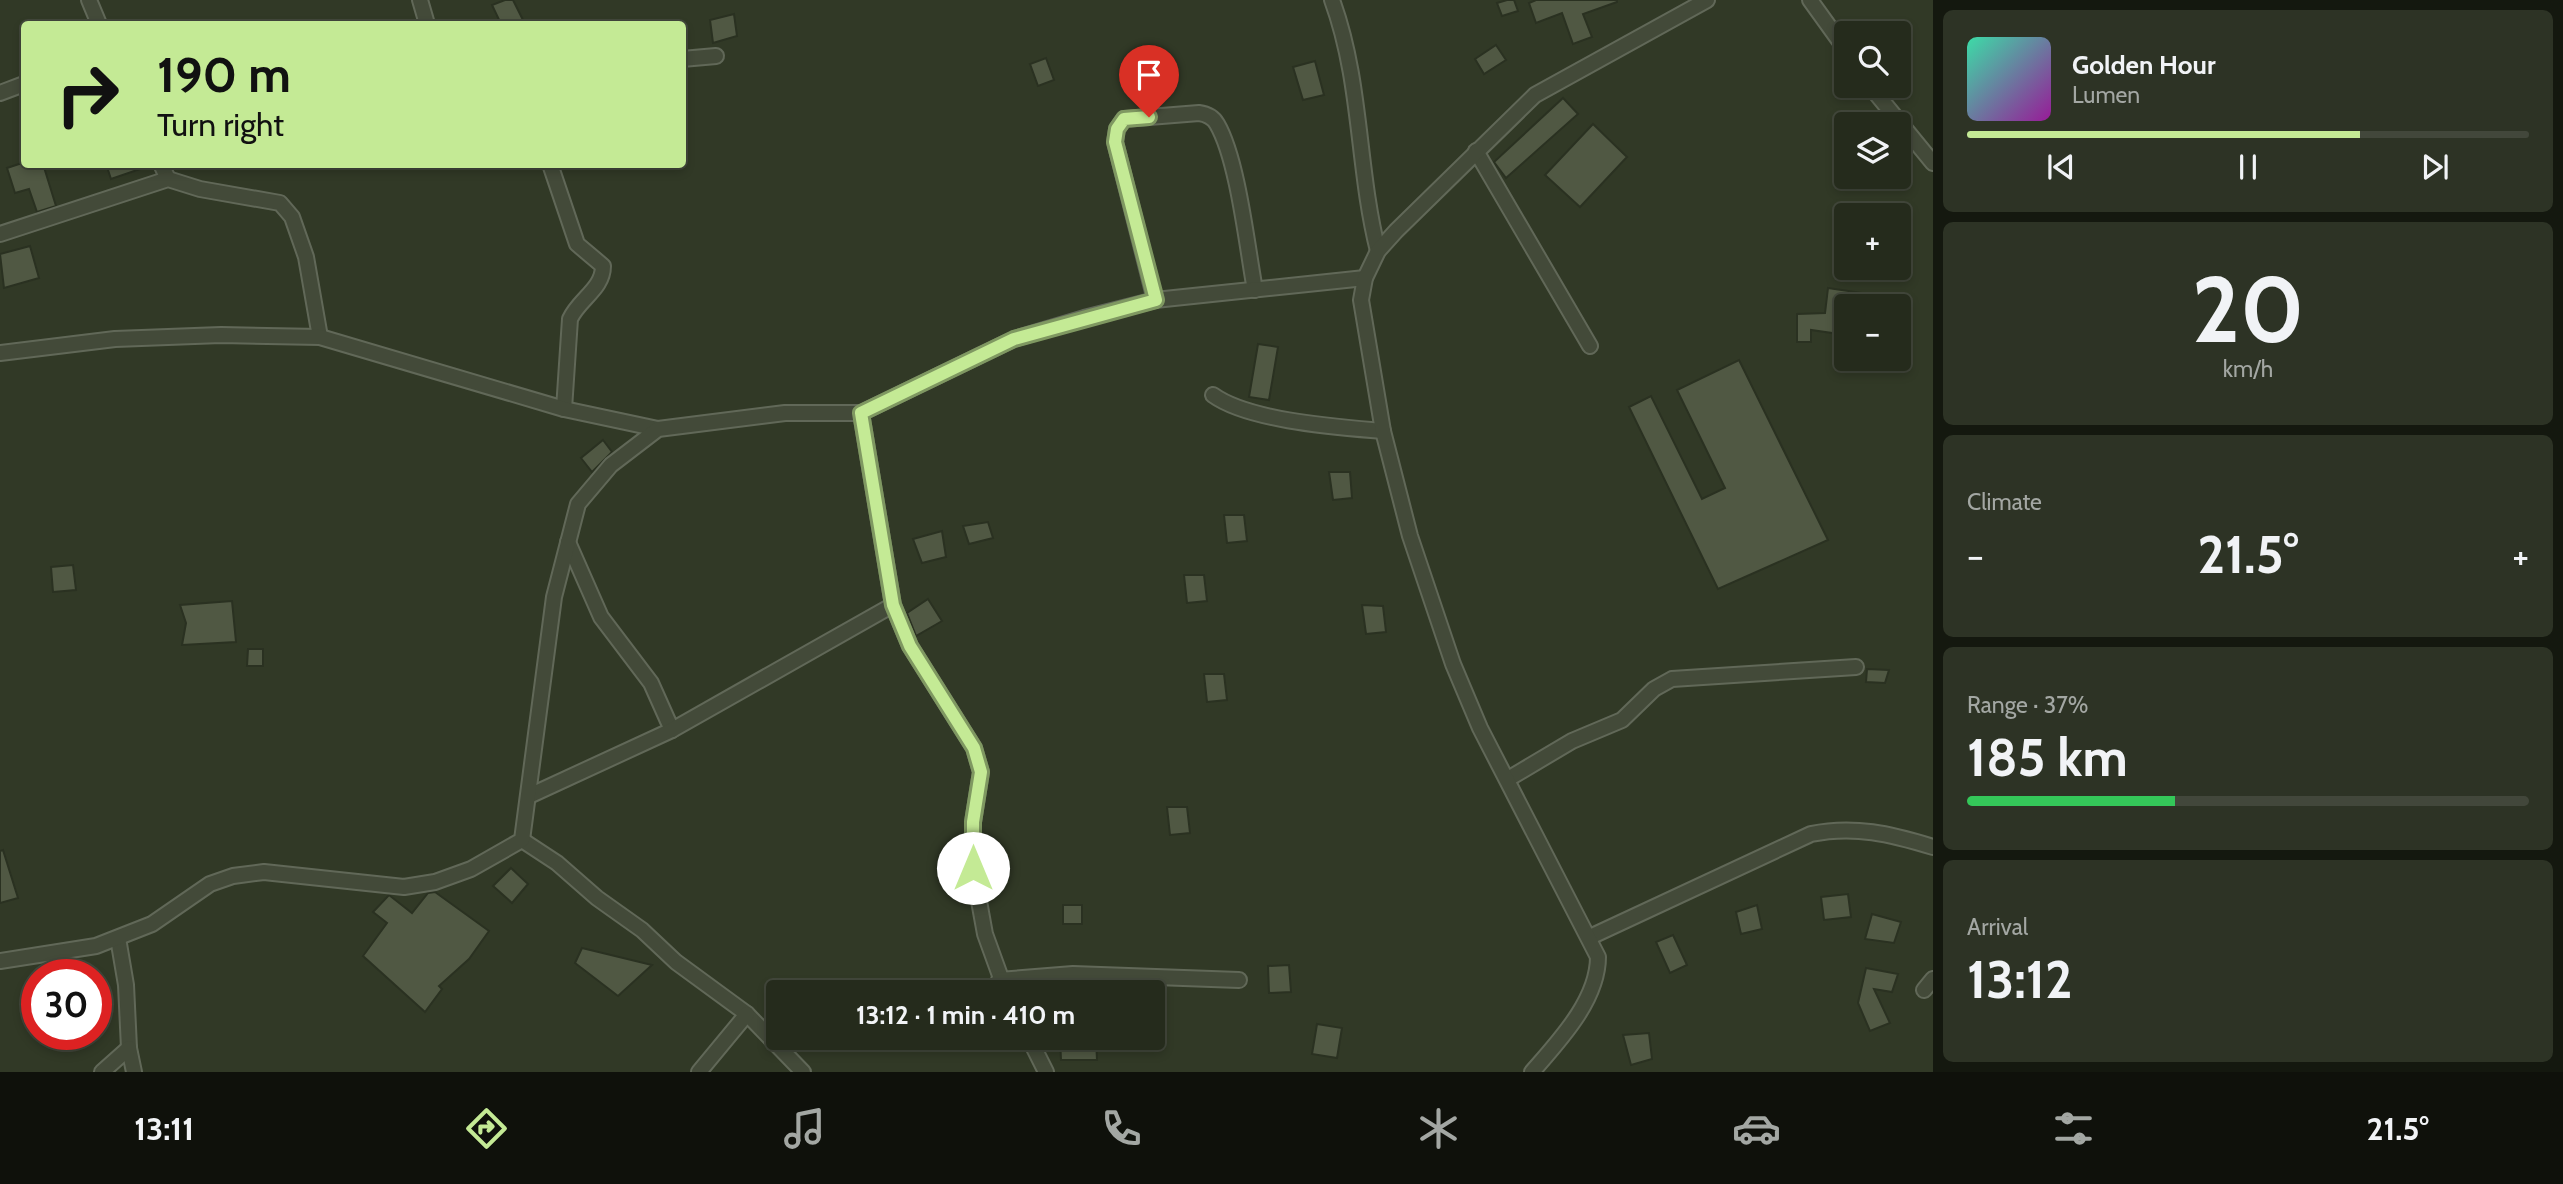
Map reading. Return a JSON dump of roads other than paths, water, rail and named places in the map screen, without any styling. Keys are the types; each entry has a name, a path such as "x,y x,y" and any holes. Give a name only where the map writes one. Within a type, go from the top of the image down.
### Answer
{"street":[{"path":"89,0 98,21"},
{"path":"420,0 426,21"},
{"path":"1332,0 1345,33 1353,76 1364,174 1378,251"},
{"path":"1532,1072 1556,1044 1595,981 1598,957 1480,727 1429,598 1383,431 1361,300 1365,278 1378,251 1535,95 1707,0"},
{"path":"1810,0 1834,33"},
{"path":"686,60 716,57"},
{"path":"0,93 21,85"},
{"path":"1880,98 1933,163"},
{"path":"1156,300 1115,142 1117,129 1124,119 1199,113 1209,115 1217,124 1232,165 1255,290"},
{"path":"1476,151 1590,346"},
{"path":"163,168 168,179"},
{"path":"551,168 572,235 577,244 603,266 600,284 576,307 570,319 565,408"},
{"path":"0,233 168,179 200,189 280,203 292,217 306,257 320,337"},
{"path":"0,353 115,339 221,335 320,337 565,408 658,429 785,413 861,413 1014,339 1156,300 1365,278"},
{"path":"1213,395 1241,411 1345,428 1383,431"},
{"path":"861,413 893,605 910,646 974,748 981,772 973,822 973,868 985,934 1001,980"},
{"path":"522,840 554,597 578,504 611,465 658,429"},
{"path":"568,542 601,617 651,683 672,730"},
{"path":"528,796 672,730 893,605"},
{"path":"1508,779 1572,741 1622,720 1654,688 1672,679 1856,667"},
{"path":"1590,937 1811,834 1841,828 1894,835 1933,847"},
{"path":"0,961 96,946 118,938 152,924 210,884 233,876 264,872 404,887 435,883 471,869 522,840"},
{"path":"522,840 557,863 597,898 642,930 676,962 747,1014 803,1072"},
{"path":"118,938 129,1008 129,1048 134,1072"},
{"path":"1038,980 1073,974 1239,980"},
{"path":"699,1072 747,1014"},
{"path":"102,1072 129,1048"},
{"path":"1035,1050 1046,1072"}]}
